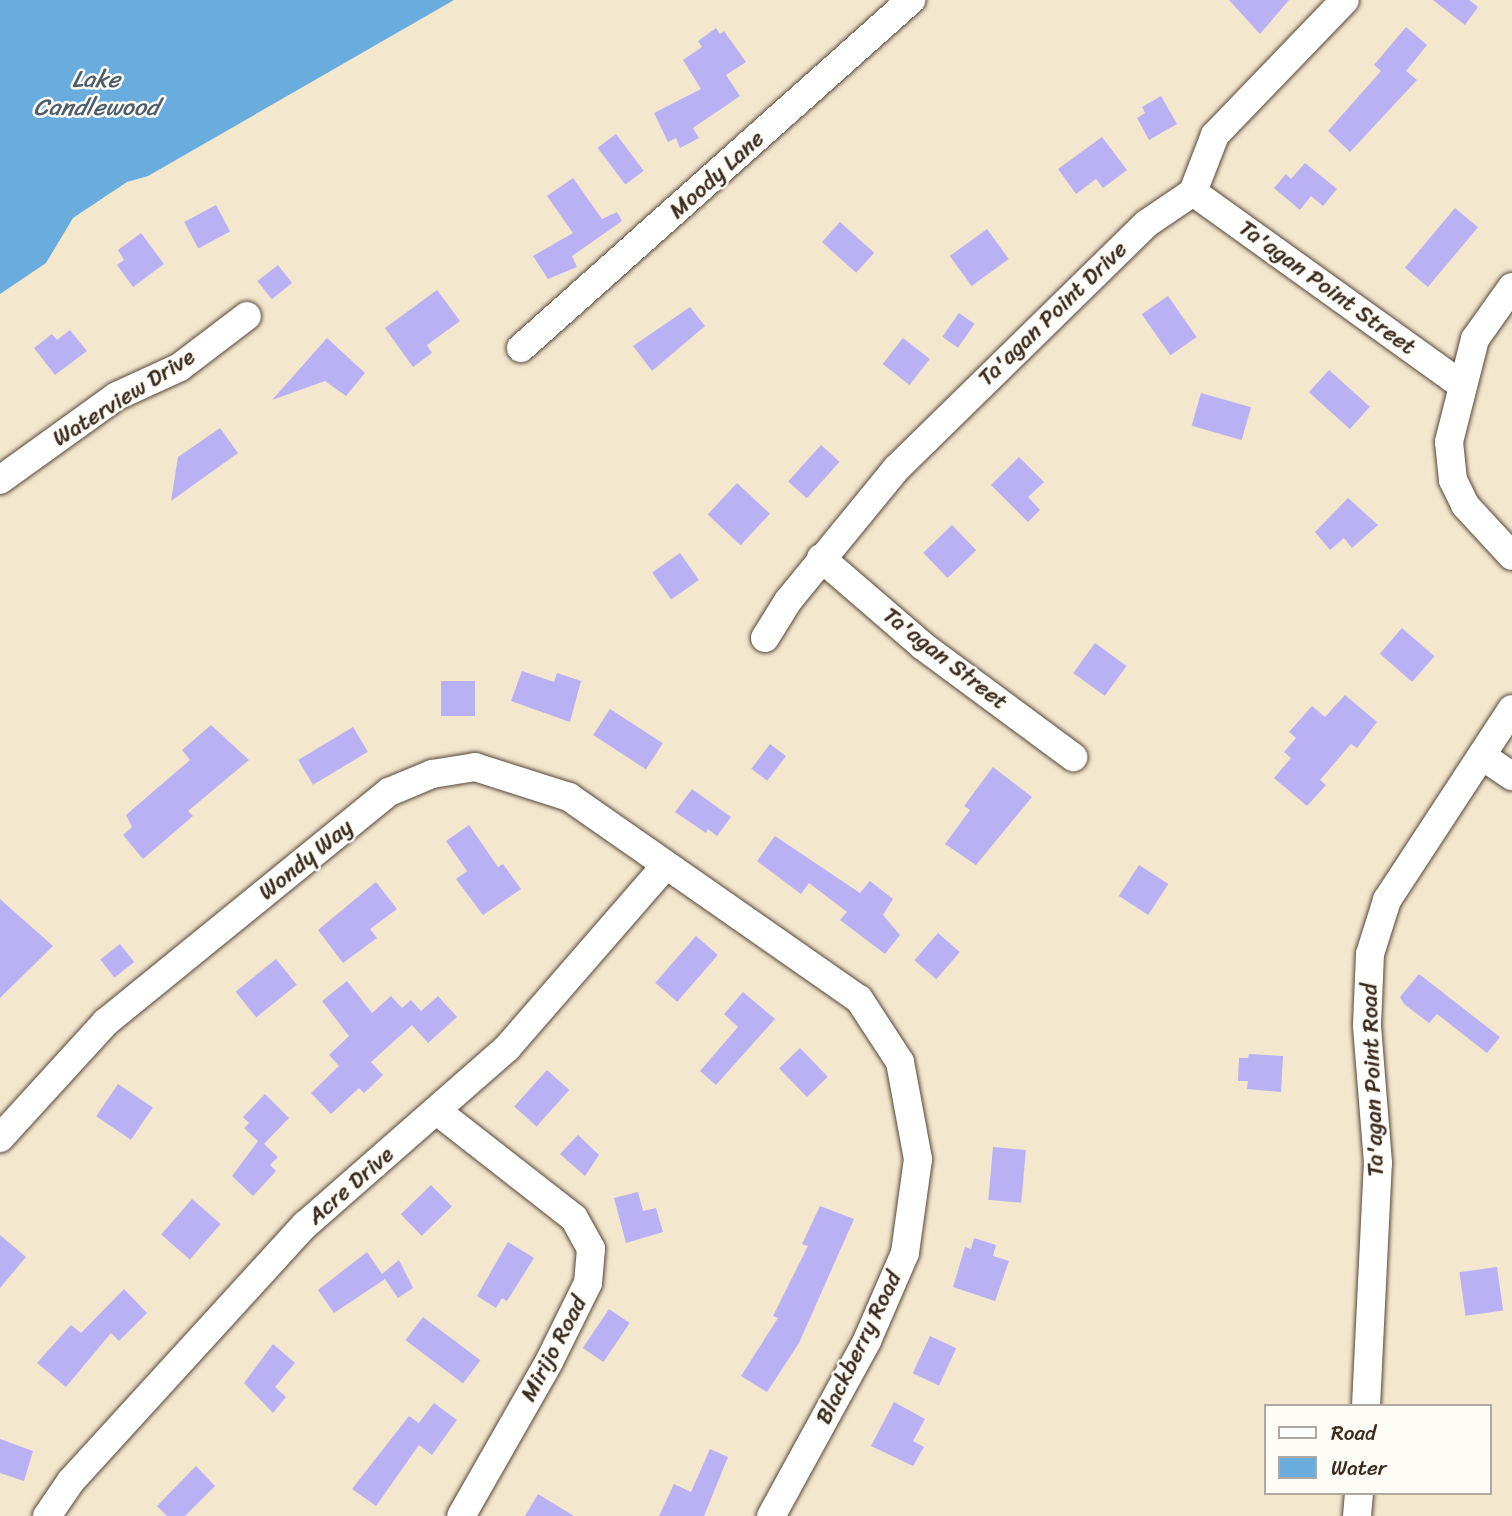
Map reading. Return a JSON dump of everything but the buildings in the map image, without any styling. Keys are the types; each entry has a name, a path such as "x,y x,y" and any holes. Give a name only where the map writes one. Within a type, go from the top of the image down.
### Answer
{"street":[{"name":"Moody Lane","path":"521,348 911,0"},
{"path":"1193,192 1215,135 1345,0"},
{"name":"Ta'agan Point Street","path":"1193,192 1461,384"},
{"name":"Ta'agan Point Drive","path":"765,638 821,558 897,468 1146,223 1193,192"},
{"path":"1512,287 1475,340 1461,384 1449,442 1453,480 1465,505 1512,556"},
{"name":"Waterview Drive","path":"0,480 117,396 180,367 247,317"},
{"name":"Ta'agan Street","path":"821,558 923,646 1073,757"},
{"name":"Ta'agan Point Road","path":"1366,1404 1378,1163 1367,1025 1370,954 1387,900 1512,709"},
{"path":"1482,756 1512,776"},
{"name":"Wondy Way","path":"0,1138 106,1022 400,787 432,774 475,767 569,797 665,866"},
{"name":"Acre Drive","path":"47,1516 71,1481 305,1225 507,1048 665,866"},
{"name":"Blackberry Road","path":"665,866 859,999 900,1062 918,1159 905,1253 867,1341 771,1516"},
{"name":"Mirijo Road","path":"437,1111 574,1218 591,1248 583,1294 550,1362 461,1516"},
{"path":"1357,1516 1359,1495"}],"water":[{"name":"Lake Candlewood","path":"0,0 454,0 148,176 127,182 73,218 46,263 0,294"}]}
